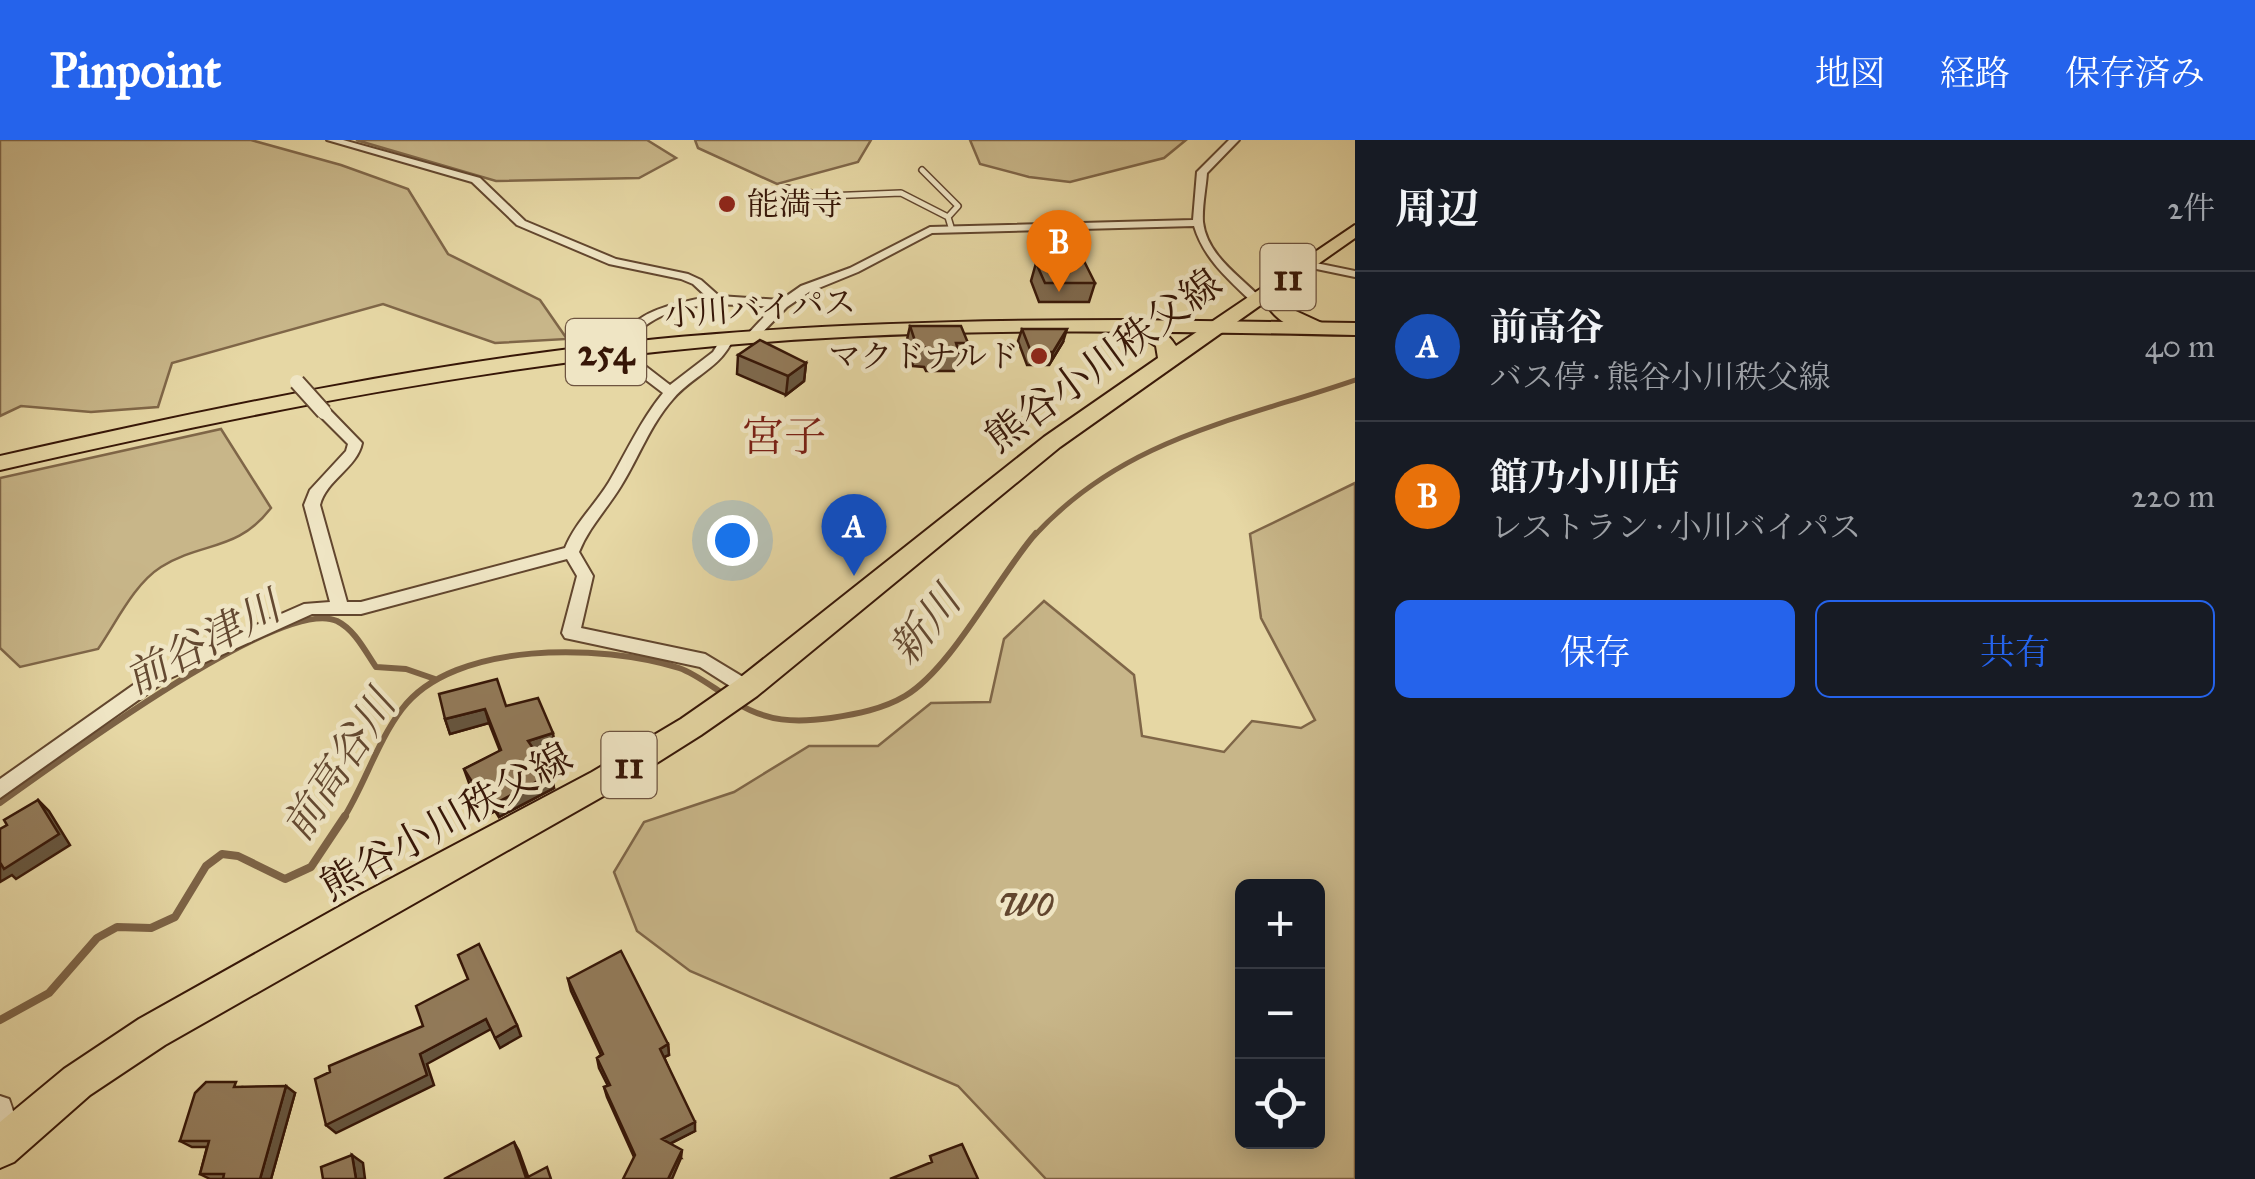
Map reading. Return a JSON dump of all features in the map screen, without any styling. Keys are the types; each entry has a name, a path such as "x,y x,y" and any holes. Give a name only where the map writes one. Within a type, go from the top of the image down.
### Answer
{"main road":[{"name":"熊谷小川秩父線","path":"3,1145 77,1082 152,1032 374,905 603,781 746,688 1052,442 1355,230"},
{"path":"1264,294 1282,315 1317,328"},
{"path":"1138,326 1166,344 1168,362"},
{"name":"小川バイパス","path":"0,463 302,399 527,363 728,339 913,328 1355,329"}],"street":[{"path":"332,140 476,180 520,223 535,231 612,262 684,276 716,298"},
{"path":"1234,140 1202,172 1198,223 1204,242 1224,270 1264,294"},
{"path":"751,337 783,304 806,288 854,270 949,222 1198,223"},
{"path":"1306,264 1355,274"},
{"path":"626,340 631,328 648,318 716,298 783,304"},
{"path":"570,552 576,537 617,481 638,433 671,392 724,351 728,339"},
{"path":"630,361 671,392"},
{"path":"293,379 355,444 353,452 315,494 312,505 340,608"},
{"path":"570,552 586,576 572,633 705,661 746,688"},
{"path":"0,790 162,674 281,619 310,608 374,605 570,552"},
{"path":"0,1108 3,1145"}],"lane":[{"path":"772,193 786,188 826,196 901,193 949,222 958,206 922,170"}],"green space":[{"path":"0,140 251,140 341,165 408,189 448,254 540,300 567,339 495,343 383,304 172,363 158,407 91,412 21,406 0,416"},
{"path":"356,140 647,140 676,158 639,178 496,181"},
{"path":"695,140 871,140 858,162 777,184 698,148"},
{"path":"970,140 1186,140 1164,158 1070,182 1029,177 980,164"},
{"path":"221,429 271,508 245,532 176,559 151,574 98,649 20,667 0,648 0,478"},
{"name":"wo","path":"1355,483 1355,1179 1046,1179 958,1086 690,971 637,931 614,872 644,822 734,792 809,746 878,746 931,703 990,702 1004,639 1044,601 1134,675 1142,736 1224,752 1252,721 1301,728 1315,720 1261,618 1250,534"}],"building":[{"path":"1084,261 1095,283 1045,283 1036,263"},
{"path":"910,326 961,326 968,343 956,343 959,353 930,352 929,348 917,347"},
{"path":"1022,329 1067,329 1053,352 1031,352"},
{"path":"760,340 806,363 788,376 738,355"},
{"path":"497,679 506,706 538,698 553,733 528,741 551,774 494,804 491,798 484,801 464,769 501,750 485,709 445,719 439,694"},
{"path":"38,800 59,834 4,869 0,865 0,829 7,825 4,820"},
{"path":"479,944 517,1025 495,1038 486,1019 420,1054 427,1075 326,1125 315,1079 330,1072 329,1066 423,1026 416,1006 468,979 458,955"},
{"path":"621,951 668,1044 660,1049 695,1122 662,1139 682,1150 668,1179 623,1179 635,1155 604,1087 610,1085 597,1058 603,1054 568,979"},
{"path":"206,1082 236,1082 234,1087 286,1086 260,1179 223,1179 224,1174 200,1174 209,1141 180,1141 195,1093"},
{"path":"514,1142 526,1178 547,1167 551,1179 444,1179"},
{"path":"962,1144 978,1179 890,1179 932,1162 930,1156"},
{"path":"352,1155 356,1179 323,1179 321,1167"}],"waterway":[{"name":"新川","path":"1034,536 1105,476 1144,454 1225,422 1355,380"},
{"name":"新川","path":"735,702 770,717 805,720 860,713 905,696 923,683 957,644 1036,533"},
{"name":"前谷津川","path":"0,803 167,688 268,633 309,620 337,621 343,625 376,667 406,669 435,679"},
{"name":"新川","path":"343,819 402,709 426,686 457,670 492,659 531,654 611,655 679,668 725,695"},
{"name":"前高谷川","path":"0,1020 49,993 97,938 117,927 151,928 175,917 206,866 222,854 238,856 285,879 311,867 343,819"}],"place":[{"name":"能満寺","path":"727,204"},
{"name":"館乃小川店","path":"1059,292"},
{"name":"マクドナルド","path":"1039,356"},
{"name":"前高谷","path":"854,576"}],"district":[{"name":"宮子","path":"784,436"}]}
